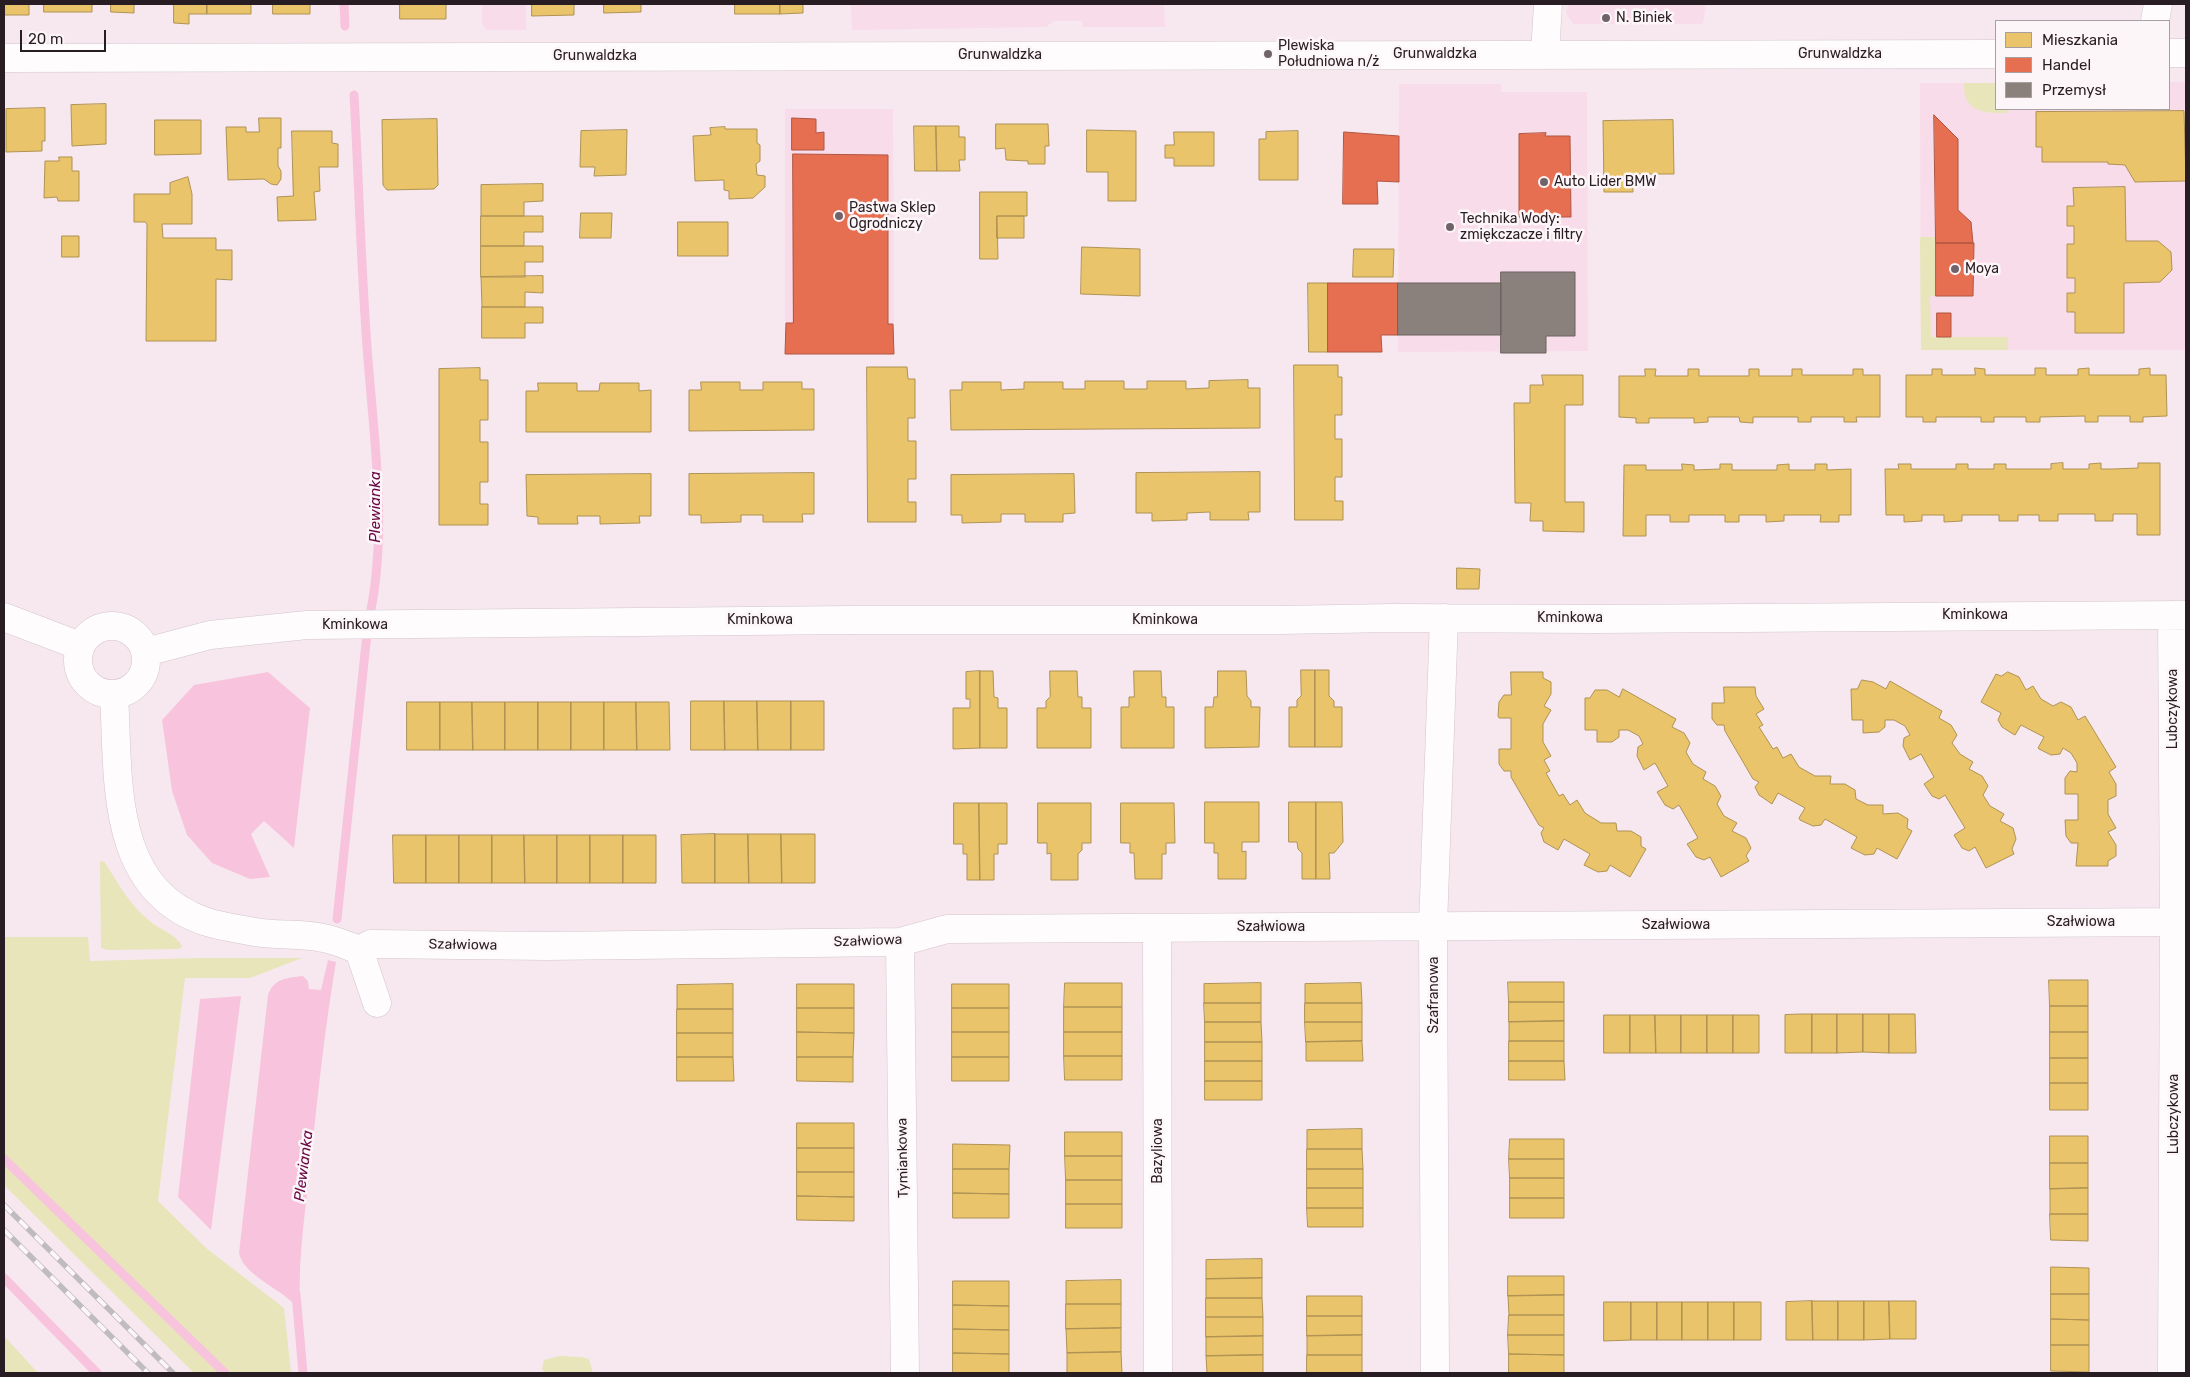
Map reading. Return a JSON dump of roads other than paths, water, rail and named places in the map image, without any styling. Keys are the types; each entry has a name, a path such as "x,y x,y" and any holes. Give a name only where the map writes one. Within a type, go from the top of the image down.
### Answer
{"street":[{"path":"1545,54 1548,4"},
{"path":"2155,20 2158,4"},
{"path":"2170,53 2186,53"},
{"name":"Grunwaldzka","path":"4,58 1995,54"},
{"name":"Kminkowa","path":"146,652 210,635 307,625 854,620 1597,619 2179,615"},
{"name":"Lubczykowa","path":"2172,1373 2180,922 2179,615"},
{"path":"4,617 80,646"},
{"name":"Szafranowa","path":"1435,1373 1433,926 1444,618"},
{"path":"120,626 137,635 146,652 147,664 144,676 126,692 103,693 92,688 84,679 79,669 78,657 80,646 93,631 101,627 120,626"},
{"path":"114,694 120,807 128,840 148,881 163,898 184,912 207,922 258,933 323,937 359,950 378,1003"},
{"name":"Szałwiowa","path":"359,950 371,944 556,946 900,942 948,930 2180,922"},
{"name":"Bazyliowa","path":"1157,928 1158,1373"},
{"name":"Tymiankowa","path":"900,942 905,1373"}],"water":[{"path":"268,672 310,708 294,848 264,821 251,834 270,877 250,879 212,863 187,835 172,791 162,720 194,685"},
{"path":"328,960 336,962 328,1011 303,1231 300,1303 293,1303 247,1268 239,1253 268,995 277,982 286,978 303,976 308,981 309,989 321,990"},
{"path":"241,996 211,1230 178,1197 200,999"}],"waterway":[{"name":"Plewianka","path":"344,4 345,26"},
{"name":"Plewianka","path":"337,919 368,624 374,592 379,526 364,294 354,95"},
{"path":"4,1159 225,1373"},
{"path":"4,1278 97,1373"},
{"name":"Plewianka","path":"296,1294 303,1373"}],"railway":[{"path":"4,1205 173,1373"},
{"path":"4,1230 148,1373"}],"place":[{"name":"N. Biniek","path":"1606,18"},
{"name":"Plewiska Południowa n/ż","path":"1268,54"},
{"name":"Auto Lider BMW","path":"1544,182"},
{"name":"Pastwa Sklep Ogrodniczy","path":"839,216"},
{"name":"Technika Wody: zmiękczacze i filtry","path":"1450,227"},
{"name":"Moya","path":"1955,269"}]}
